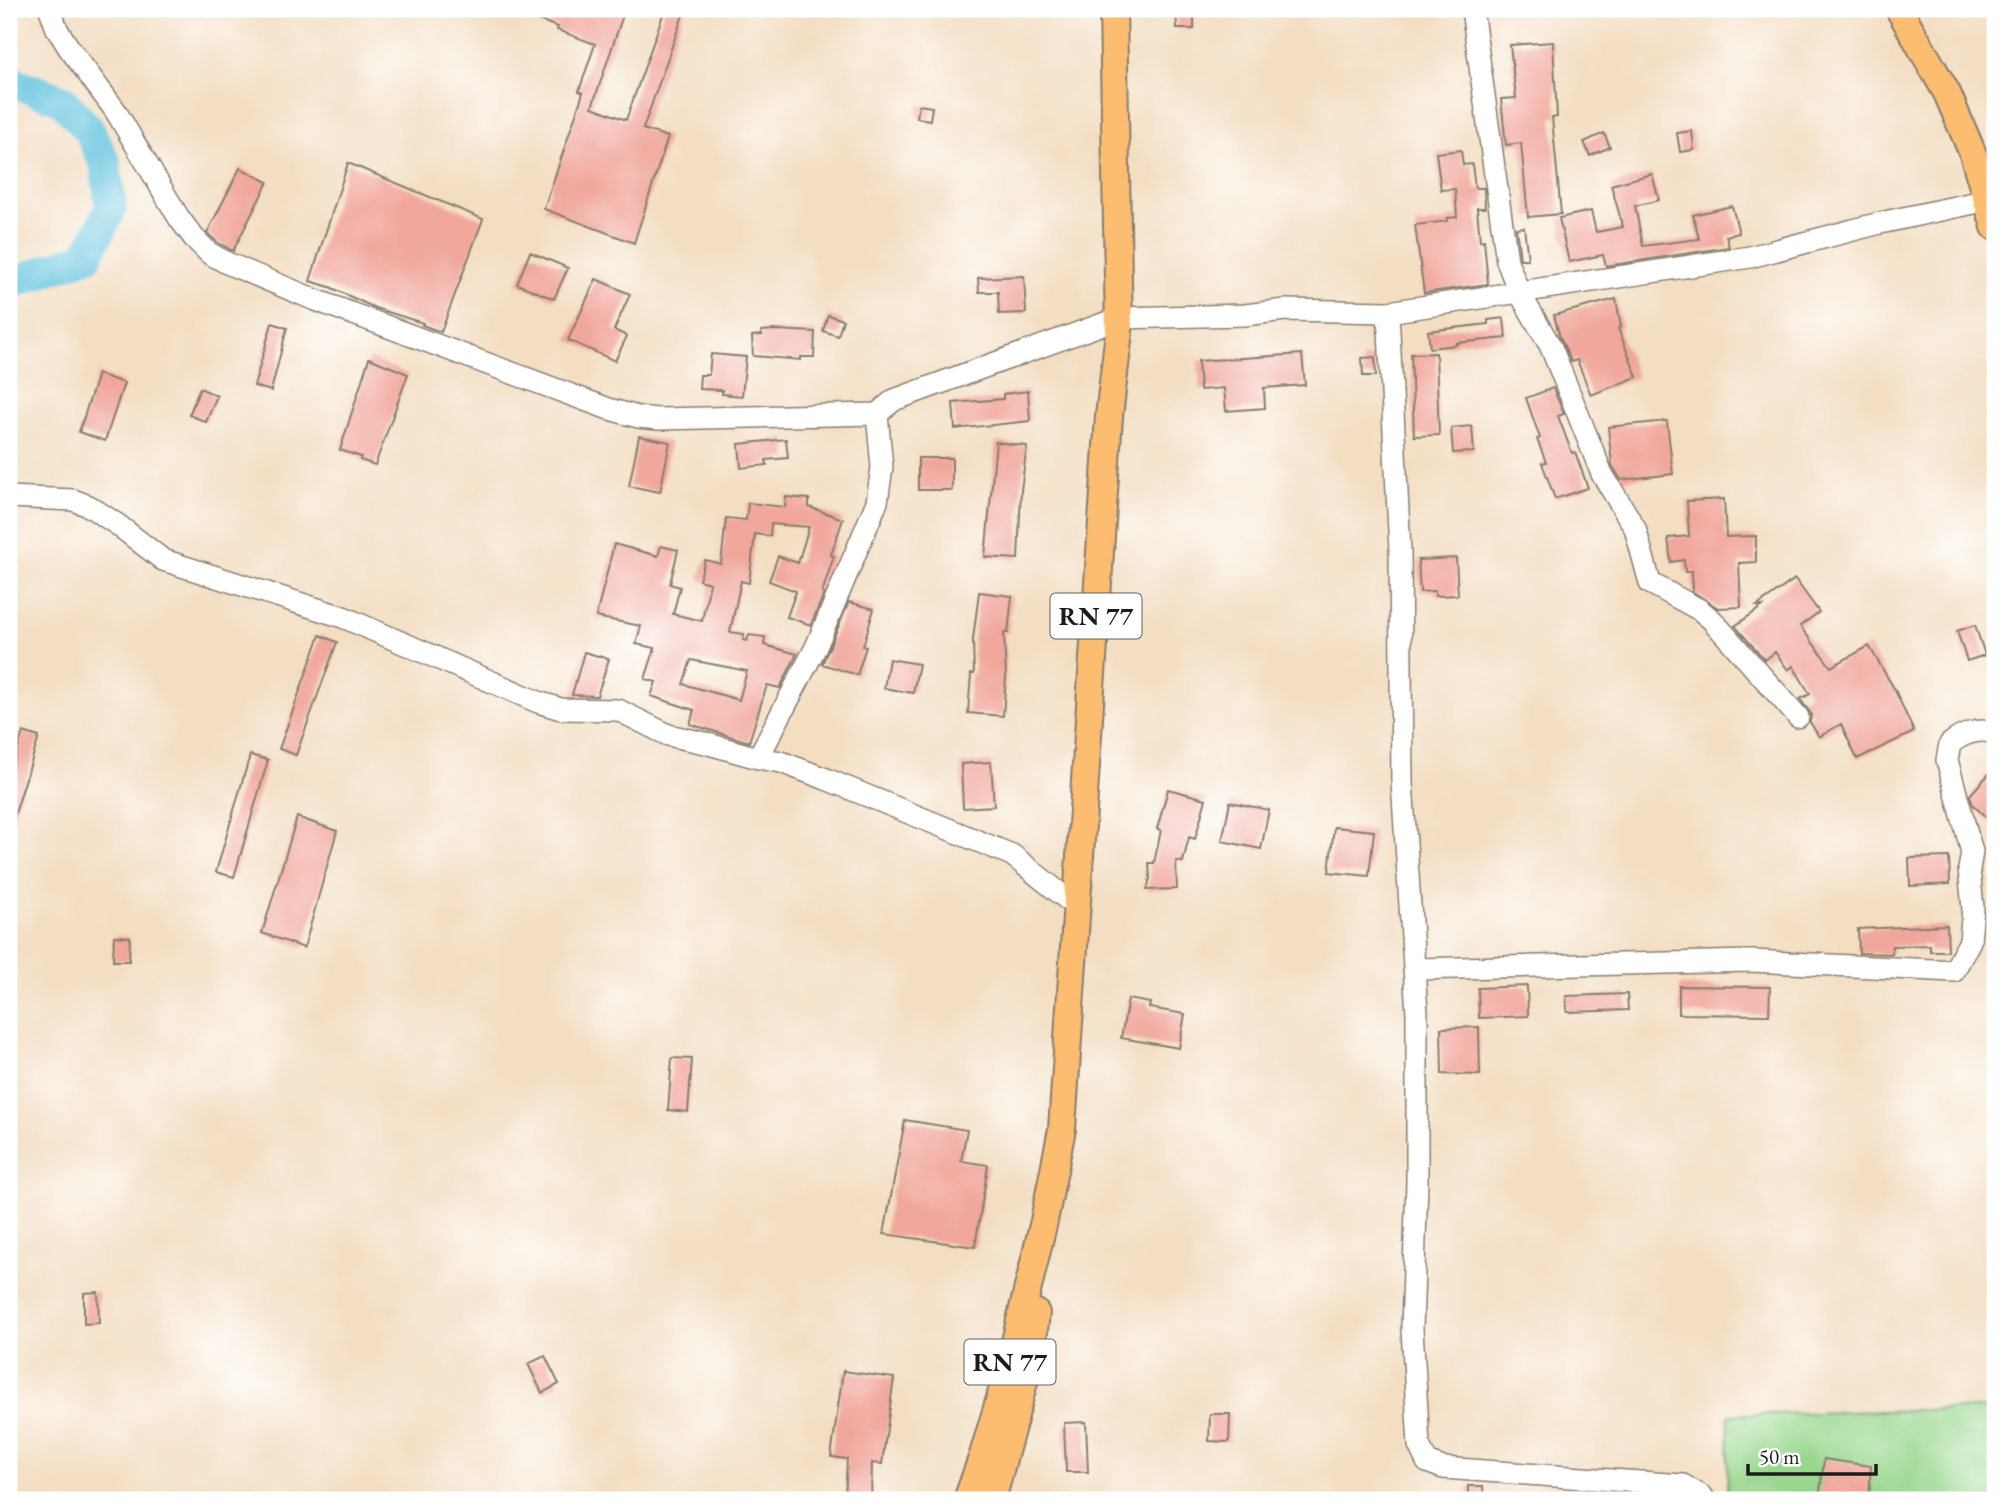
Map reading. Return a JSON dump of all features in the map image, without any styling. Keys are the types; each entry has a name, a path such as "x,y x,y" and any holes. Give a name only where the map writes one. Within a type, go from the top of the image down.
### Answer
{"main road":[{"name":"RN 77","path":"967,1500 984,1455 1008,1371 1044,1221 1062,1129 1109,416 1119,318 1113,9"},
{"path":"1899,9 1947,93 1973,154 1995,227"},
{"name":"RN 77","path":"992,1500 1031,1356 1044,1221"},
{"path":"1000,1474 1003,1500"}],"street":[{"path":"50,9 57,29 116,110 179,218 209,253 326,304 609,409 638,417 672,419 877,414 894,400 1119,318 1245,315 1285,310 1388,312 1750,257 1880,223 1988,200"},
{"path":"1472,9 1507,261 1519,292 1551,347 1602,474 1635,528 1650,583 1700,610 1712,620 1798,717"},
{"path":"1388,312 1401,588 1402,782 1417,1013 1417,1182 1412,1329 1419,1445 1424,1458 1434,1466 1443,1468 1683,1485 1704,1500"},
{"path":"758,758 816,647 877,502 881,467 877,414"},
{"path":"9,497 73,500 89,506 163,560 343,617 538,702 561,709 618,710 668,735 781,762 999,848 1012,855 1077,907"},
{"path":"1414,969 1752,961 1954,971 1970,941 1972,908 1969,869 1972,852 1947,760 1948,751 1950,744 1966,734 1978,731 1995,733"}],"green space":[{"path":"1995,1408 1995,1500 1727,1500 1729,1415"}],"building":[{"path":"511,9 625,9 592,107 626,120 665,9 685,9 643,129 668,137 634,243 544,209 583,93 579,91 595,44"},
{"path":"1176,9 1194,9 1194,29 1177,29"},
{"path":"1553,42 1557,117 1552,118 1561,214 1528,217 1521,143 1506,145 1501,99 1516,98 1510,45"},
{"path":"919,105 932,107 930,120 917,118"},
{"path":"1692,131 1694,150 1680,152 1677,133"},
{"path":"1604,133 1610,147 1590,156 1584,142"},
{"path":"1461,150 1463,165 1472,164 1475,188 1484,188 1485,208 1477,208 1480,241 1484,240 1488,284 1424,293 1415,225 1448,221 1447,218 1457,217 1455,189 1441,190 1436,153"},
{"path":"348,163 483,219 441,332 310,281"},
{"path":"240,168 268,182 233,251 207,233"},
{"path":"1652,174 1659,200 1635,206 1643,246 1699,239 1693,215 1732,206 1739,233 1726,236 1729,247 1606,266 1603,255 1569,262 1559,218 1591,211 1596,232 1623,227 1611,185"},
{"path":"1524,227 1528,259 1520,259 1516,228"},
{"path":"530,252 568,268 554,299 517,284"},
{"path":"1024,276 1026,313 999,314 998,292 979,292 978,278"},
{"path":"596,279 630,294 614,330 627,336 615,361 568,340"},
{"path":"1616,299 1621,327 1618,328 1637,377 1591,395 1577,360 1571,362 1554,315"},
{"path":"828,315 843,320 838,336 823,331"},
{"path":"1504,318 1506,338 1430,348 1428,331 1488,324 1488,320"},
{"path":"272,323 287,328 271,391 254,386"},
{"path":"761,331 815,332 814,357 801,357 801,360 753,356 752,336 762,335"},
{"path":"1436,353 1439,435 1414,436 1411,354"},
{"path":"711,354 746,357 742,396 722,394 722,390 699,389 700,375 709,375"},
{"path":"1302,354 1305,385 1264,388 1265,408 1226,411 1224,388 1200,390 1198,361"},
{"path":"1375,357 1376,376 1363,376 1362,358"},
{"path":"369,358 408,374 375,465 340,450"},
{"path":"98,374 124,383 105,441 79,432"},
{"path":"200,388 217,396 206,422 189,415"},
{"path":"1553,388 1564,414 1558,416 1588,488 1555,499 1542,463 1546,462 1526,398"},
{"path":"1028,391 1030,421 955,429 953,403 1003,399 1003,394"},
{"path":"1667,421 1673,474 1621,480 1612,465 1608,427"},
{"path":"1472,426 1474,452 1453,453 1451,428"},
{"path":"639,436 670,442 660,492 629,486"},
{"path":"786,439 788,458 766,460 767,465 741,468 739,444"},
{"path":"996,442 1027,446 1021,490 1018,559 985,557"},
{"path":"918,458 952,458 952,490 918,490"},
{"path":"786,497 809,499 809,507 843,519 831,555 834,556 822,593 824,594 811,625 787,617 796,591 769,581 778,556 798,563 809,527 771,524 770,536 755,534 749,583 741,581 730,632 744,634 743,640 747,641 749,635 765,637 764,645 797,654 780,688 767,685 749,742 690,724 694,710 651,696 656,682 645,679 655,648 636,644 641,626 596,617 614,544 658,556 661,546 678,550 670,584 680,587 673,614 702,621 710,583 699,580 705,560 721,564 726,518 746,520 748,503 785,507","holes":["691,660 747,671 739,700 683,684"]},
{"path":"1724,499 1726,537 1756,536 1756,562 1739,563 1741,607 1718,608 1693,592 1692,571 1685,572 1684,560 1671,562 1668,538 1689,536 1687,501"},
{"path":"1456,558 1458,595 1435,596 1435,591 1420,592 1418,560"},
{"path":"1795,579 1819,612 1800,626 1831,667 1869,646 1895,690 1914,732 1857,759 1841,724 1819,737 1810,722 1811,714 1800,699 1810,694 1793,666 1788,670 1775,652 1765,660 1735,626 1763,606 1757,606"},
{"path":"979,592 1012,596 1008,633 1004,633 1006,677 1003,716 968,713 971,674 974,674 973,639"},
{"path":"849,602 874,609 857,675 822,664"},
{"path":"1975,625 1985,655 1967,661 1957,631"},
{"path":"320,635 337,642 296,755 279,749"},
{"path":"584,652 609,659 597,696 572,695"},
{"path":"889,659 919,664 913,693 884,688"},
{"path":"23,732 39,737 12,823 9,823 9,778"},
{"path":"250,755 268,760 234,877 216,872"},
{"path":"991,762 994,806 963,808 961,764"},
{"path":"1995,767 1995,826 1973,805 1970,795"},
{"path":"1168,789 1206,799 1195,839 1189,837 1183,862 1176,861 1177,889 1147,890 1150,878 1149,863 1154,863 1161,830 1157,829"},
{"path":"1230,802 1269,810 1261,849 1222,841"},
{"path":"297,817 337,831 304,948 262,933"},
{"path":"1334,827 1374,831 1369,876 1329,872"},
{"path":"1949,857 1950,884 1910,886 1909,858"},
{"path":"1947,925 1948,951 1930,951 1930,945 1892,946 1892,954 1859,953 1858,929"},
{"path":"114,936 130,937 129,961 113,961"},
{"path":"1527,986 1528,1016 1479,1018 1478,988"},
{"path":"1679,986 1770,987 1769,1015 1679,1014"},
{"path":"1627,994 1628,1010 1567,1012 1566,996"},
{"path":"1128,999 1150,1003 1149,1008 1185,1014 1179,1048 1121,1038"},
{"path":"1479,1027 1480,1075 1442,1074 1441,1028"},
{"path":"672,1058 692,1059 688,1112 668,1110"},
{"path":"905,1120 967,1130 961,1161 988,1165 975,1247 884,1234"},
{"path":"98,1292 99,1323 84,1324 84,1293"},
{"path":"545,1356 559,1384 542,1393 528,1364"},
{"path":"843,1371 894,1378 882,1464 872,1463 871,1500 845,1500 847,1459 831,1457"},
{"path":"1210,1414 1230,1414 1229,1442 1209,1441"},
{"path":"1086,1422 1088,1472 1066,1472 1064,1423"},
{"path":"1824,1459 1871,1466 1869,1500 1819,1500"},
{"path":"1468,1486 1483,1486 1484,1500 1468,1500"}],"waterway":[{"path":"9,81 62,100 89,130 105,163 111,208 87,256 9,284"}]}
